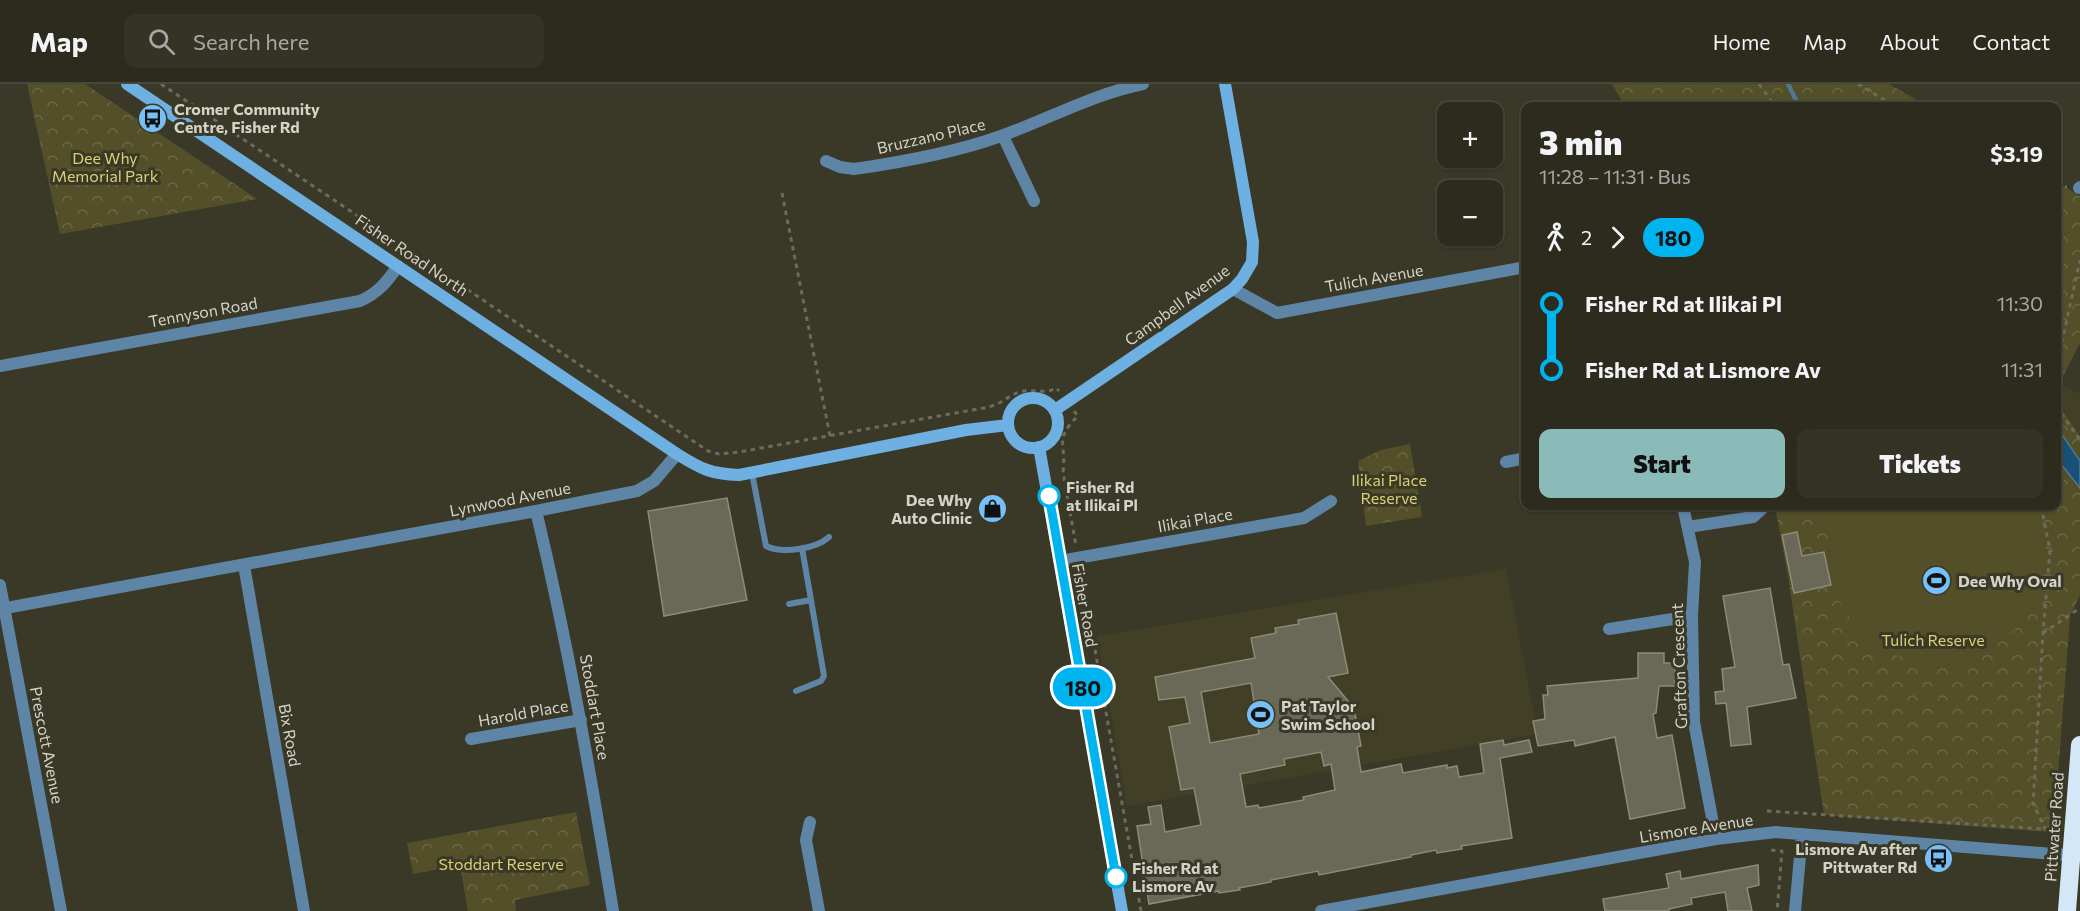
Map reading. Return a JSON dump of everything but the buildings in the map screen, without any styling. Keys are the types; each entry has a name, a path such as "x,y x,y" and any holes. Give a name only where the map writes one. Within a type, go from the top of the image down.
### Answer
{"highway":[{"name":"Pittwater Road","path":"2067,911 2076,855 2080,745"}],"main road":[{"name":"Fisher Road North","path":"127,84 677,454"},
{"name":"Campbell Avenue","path":"1055,410 1233,289 1252,262 1252,242 1225,84"},
{"path":"1026,399 1042,399 1055,410 1058,430 1051,441 1039,447 1022,446 1010,433 1008,425 1012,409 1026,399"},
{"path":"677,454 717,474 739,475 966,430 1008,425"},
{"name":"Fisher Road","path":"1039,447 1122,911"}],"street":[{"name":"Bruzzano Place","path":"826,161 840,167 854,169 970,147 1105,93 1143,84"},
{"path":"1002,136 1034,201"},
{"name":"Tennyson Road","path":"0,366 360,301 372,296 382,288 398,266"},
{"name":"Tulich Avenue","path":"1233,289 1277,313 1521,268"},
{"name":"Lynwood Avenue","path":"2,609 637,491 654,481 677,454"},
{"path":"1506,462 1521,459"},
{"name":"Ilikai Place","path":"1060,561 1304,518 1331,501"},
{"name":"Grafton Crescent","path":"1684,510 1695,562 1692,616 1694,722 1716,839"},
{"path":"1688,527 1753,517 1761,510"},
{"name":"Stoddart Place","path":"536,511 556,592 581,720 613,911"},
{"name":"Bix Road","path":"244,565 304,911"},
{"name":"Prescott Avenue","path":"0,585 2,609 62,911"},
{"path":"1609,628 1692,616"},
{"name":"Harold Place","path":"471,739 581,720"},
{"path":"810,822 806,840 819,911"},
{"name":"Lismore Avenue","path":"1321,911 1716,839 1776,832 2076,855"},
{"path":"1795,911 1802,835"}],"lane":[{"path":"752,472 765,546 772,549 802,548 822,544 830,537"},
{"path":"796,691 821,681 824,676 802,548"},
{"path":"789,604 811,600"}],"path":[{"path":"161,84 708,451 719,454 740,452 830,436 983,408 1001,404 1018,392 1029,390 1051,392 1056,388"},
{"path":"1759,84 1772,102"},
{"path":"1858,84 1887,102"},
{"path":"782,193 830,436"},
{"path":"2061,346 2080,260"},
{"path":"2061,413 2080,440"},
{"path":"1078,416 1068,424 1063,434 1061,444 1063,472 1141,911"},
{"path":"1767,810 2045,829 2033,803 2050,550 2042,510"},
{"path":"2043,633 2080,608"},
{"path":"1771,850 1782,851 1777,911"}],"shaded area":[{"path":"2061,384 2080,394 2080,436 2061,408"},
{"path":"1506,569 1538,734 1127,806 1097,636"}],"green space":[{"name":"Dee Why Memorial Park","path":"27,84 85,84 257,199 60,234"},
{"path":"1612,84 1889,84 1920,102 1623,102"},
{"path":"2061,184 2080,196 2080,343 2061,380"},
{"name":"Tulich Reserve","path":"2061,408 2080,436 2080,595 2070,616 2054,828 2049,832 1824,815 1776,510 2061,510"},
{"name":"Ilikai Place Reserve","path":"1410,444 1422,517 1366,526 1358,461 1381,450"},
{"name":"Dee Why Oval","path":"1837,510 2037,510 2045,538 2046,555 2043,580 2034,604 2025,618 2013,631 1983,652 1951,662 1919,662 1890,652 1864,634 1844,609 1831,577 1829,536"},
{"name":"Stoddart Reserve","path":"576,812 590,885 515,900 516,911 468,911 460,865 413,874 407,843"}],"water":[{"path":"2061,433 2080,461 2080,488 2061,464"}],"waterway":[{"path":"1788,84 1797,102"}],"bus line":[{"name":"180","path":"1049,496 1116,877"}],"place":[{"name":"Cromer Community Centre, Fisher Rd","path":"153,118"},
{"name":"Fisher Rd at Ilikai Pl","path":"1049,496"},
{"name":"Dee Why Auto Clinic","path":"993,509"},
{"name":"Dee Why Oval","path":"1937,581"},
{"name":"Pat Taylor Swim School","path":"1260,715"},
{"name":"Lismore Av after Pittwater Rd","path":"1938,858"},
{"name":"Fisher Rd at Lismore Av","path":"1116,877"}]}
